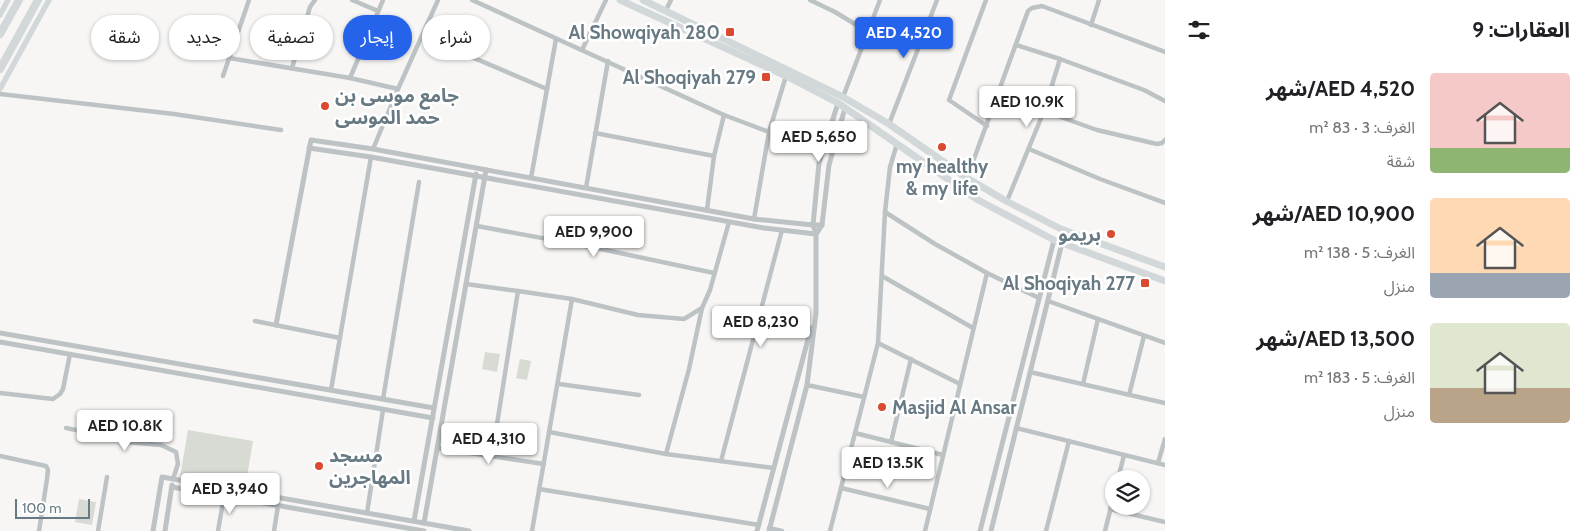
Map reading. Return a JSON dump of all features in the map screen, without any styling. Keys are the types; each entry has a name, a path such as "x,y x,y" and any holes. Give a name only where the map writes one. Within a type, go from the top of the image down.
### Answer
{"highway":[{"path":"0,34 19,0"},
{"path":"0,69 38,0"}],"main road":[{"path":"0,15 8,0"},
{"path":"0,89 49,0"},
{"path":"620,0 890,124 967,178 1061,229 1165,267"},
{"path":"643,0 840,100 845,108 978,200 1054,240 1165,281"}],"street":[{"path":"240,26 249,0"},
{"path":"292,68 310,7 315,0"},
{"path":"352,0 378,11"},
{"path":"350,78 382,0"},
{"path":"431,15 438,0"},
{"path":"472,0 724,115 769,132"},
{"path":"582,50 606,0"},
{"path":"666,10 671,0"},
{"path":"810,0 868,32"},
{"path":"782,531 769,529 807,385 816,313 816,234 813,225 819,164 840,100 880,0"},
{"path":"890,124 937,0"},
{"path":"986,0 949,100 987,126"},
{"path":"1091,25 1099,0"},
{"path":"967,178 1028,11 1042,6 1165,52"},
{"path":"373,149 422,36"},
{"path":"531,178 556,39"},
{"path":"1016,45 1144,90 1165,100"},
{"path":"1007,201 1044,110 1060,59"},
{"path":"223,76 228,60"},
{"path":"240,60 350,78 398,89"},
{"path":"479,60 547,89"},
{"path":"586,188 608,61"},
{"path":"754,219 769,132 786,76"},
{"path":"0,94 174,114 281,130"},
{"path":"816,234 822,225 829,165 845,108"},
{"path":"1044,110 1097,130 1124,137 1157,144 1165,140"},
{"path":"707,210 714,156 724,115"},
{"path":"595,133 714,156"},
{"path":"276,324 311,140 373,149 754,219 822,225"},
{"path":"830,531 878,343 885,212 890,167 897,144"},
{"path":"308,148 371,157 729,222 816,234"},
{"path":"1029,148 1165,203"},
{"path":"331,390 371,157"},
{"path":"414,521 477,168"},
{"path":"424,523 486,170"},
{"path":"383,399 419,182"},
{"path":"885,212 935,244 987,273 1039,298"},
{"path":"666,454 689,369 702,308 710,290 729,222"},
{"path":"477,226 596,248 714,273"},
{"path":"721,461 782,230"},
{"path":"980,531 1054,240"},
{"path":"990,531 1062,243"},
{"path":"924,531 987,273"},
{"path":"882,276 973,328"},
{"path":"466,284 518,290 638,315 684,319 702,308"},
{"path":"492,456 518,290"},
{"path":"532,531 559,384 572,300"},
{"path":"1048,301 1165,344"},
{"path":"539,489 758,528 816,313"},
{"path":"1083,384 1098,319"},
{"path":"255,321 340,338"},
{"path":"0,333 434,408"},
{"path":"1129,395 1144,336"},
{"path":"0,342 433,418"},
{"path":"878,343 960,384"},
{"path":"0,393 53,399 63,389 70,354"},
{"path":"891,442 911,360"},
{"path":"1030,372 1165,404"},
{"path":"559,384 639,395"},
{"path":"807,385 864,397"},
{"path":"367,513 383,410"},
{"path":"66,428 126,442 155,444 176,452 178,464 173,478 165,531"},
{"path":"1016,428 1165,465"},
{"path":"549,432 666,454 774,468"},
{"path":"855,433 943,455"},
{"path":"1158,463 1165,439"},
{"path":"1046,531 1069,441"},
{"path":"437,448 544,464"},
{"path":"1120,470 1124,455"},
{"path":"0,456 46,466 48,470 39,531"},
{"path":"154,531 162,476 469,531"},
{"path":"98,531 107,477"},
{"path":"172,487 424,531"},
{"path":"841,488 930,509"},
{"path":"218,531 224,496"},
{"path":"274,531 278,506"},
{"path":"1105,531 1109,515"},
{"path":"1135,515 1165,522"}],"shaded area":[{"path":"485,352 500,354 497,372 482,369"},
{"path":"520,359 531,361 527,380 516,378"},
{"path":"188,430 253,441 245,488 180,477"},
{"path":"79,499 96,502 92,525 75,522"}],"place":[{"name":"Al Showqiyah 280","path":"730,32"},
{"name":"Al Shoqiyah 279","path":"766,77"},
{"name":"جامع موسى بن حمد الموسى","path":"325,106"},
{"name":"my healthy & my life","path":"942,147"},
{"name":"بريمو","path":"1111,234"},
{"name":"Al Shoqiyah 277","path":"1145,283"},
{"name":"Masjid Al Ansar","path":"882,407"},
{"name":"مسجد المهاجرين","path":"319,466"}]}
